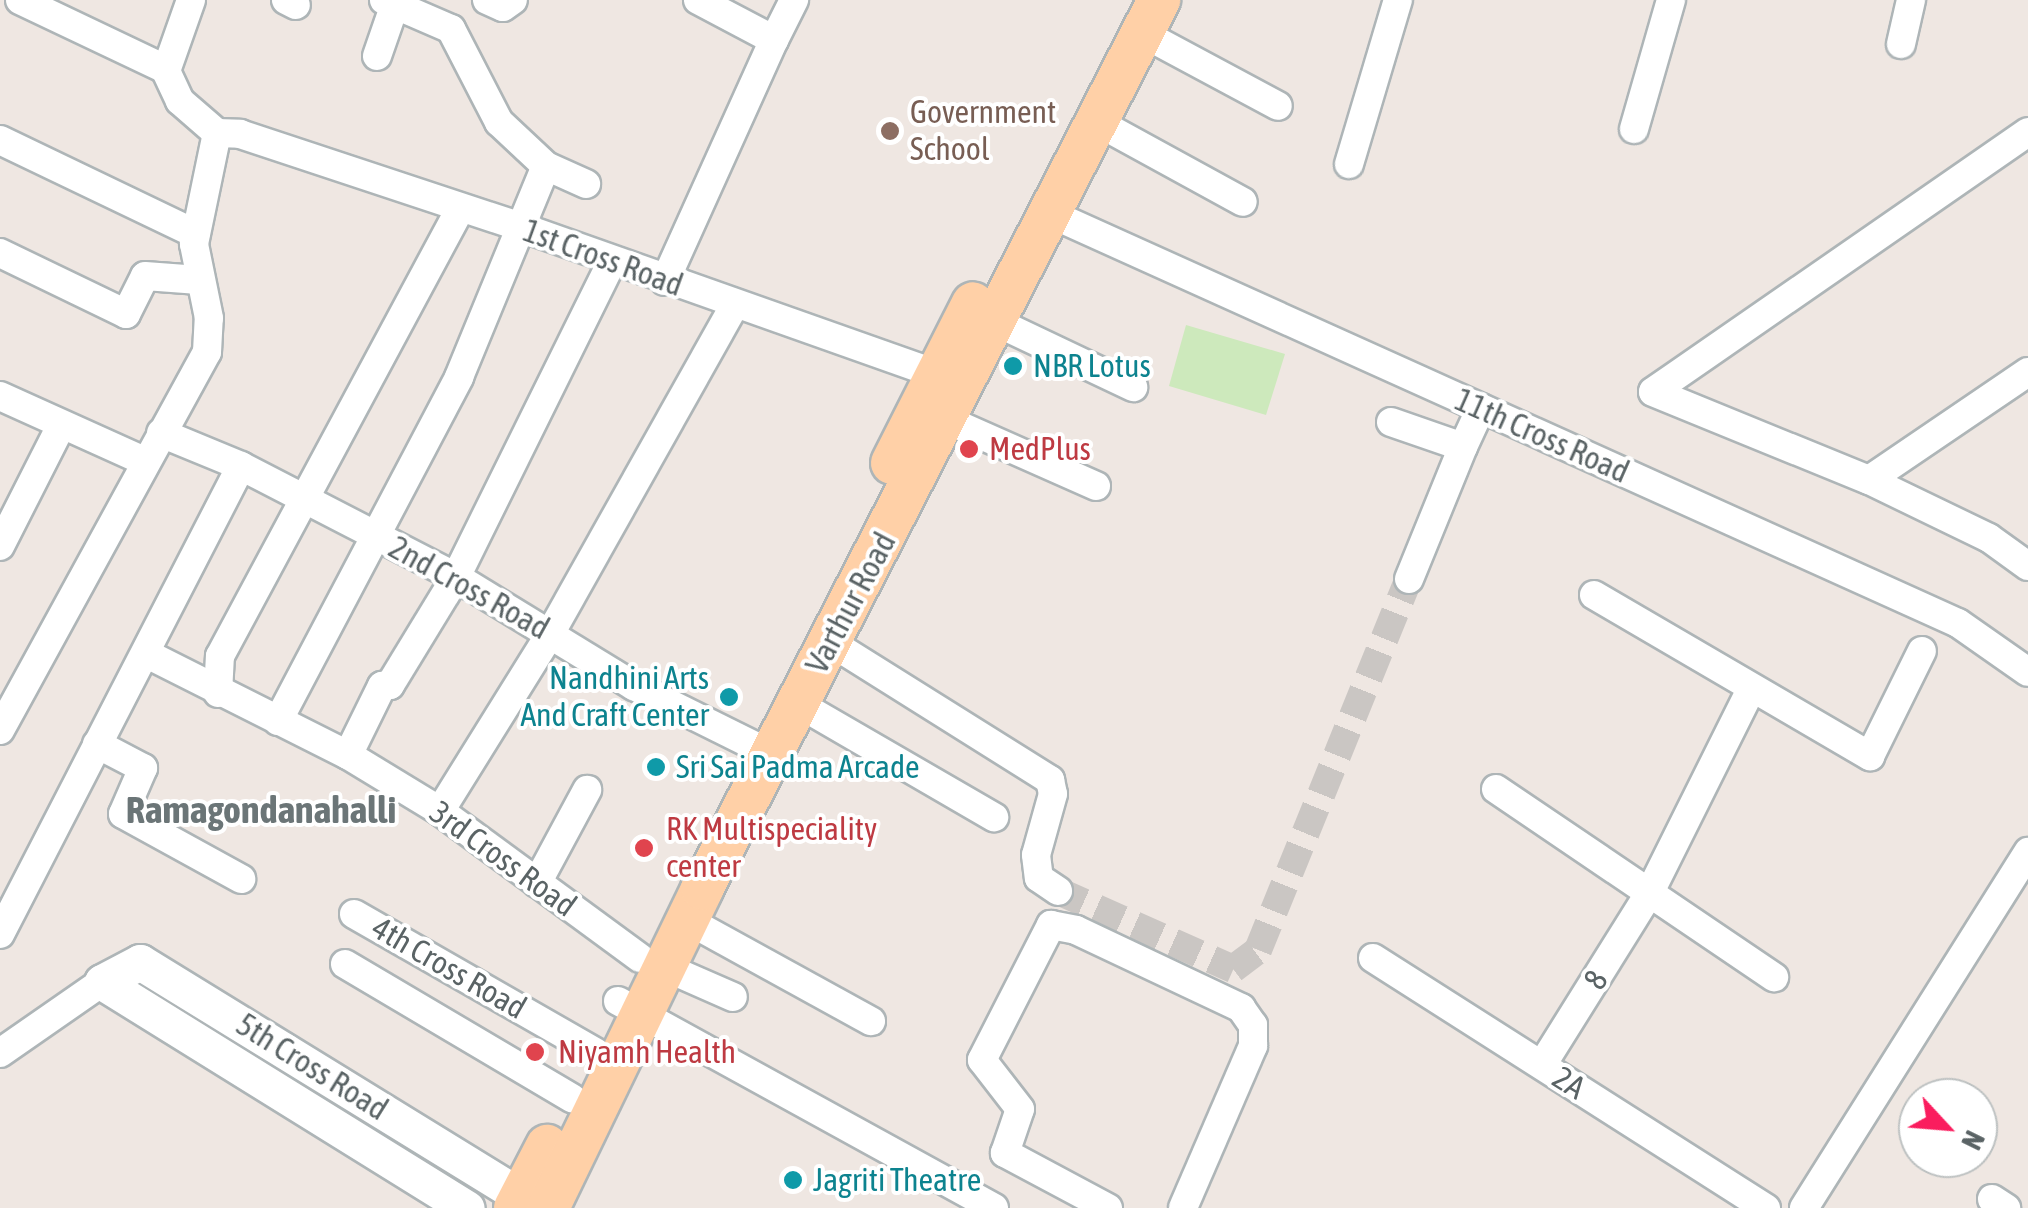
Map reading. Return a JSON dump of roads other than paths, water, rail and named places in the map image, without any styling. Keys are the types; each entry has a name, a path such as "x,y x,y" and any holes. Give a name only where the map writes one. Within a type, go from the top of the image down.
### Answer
{"main road":[{"name":"Varthur Road","path":"528,1204 595,1052 628,1012 658,965 760,749 950,393 996,322 1097,122 1143,11"},
{"name":"Varthur Road","path":"760,749 797,704 830,642 950,393 1143,11"},
{"name":"Varthur Road","path":"528,1204 690,896"}],"street":[{"path":"0,730 207,352 209,318 199,280 196,234 228,133 180,101 166,69 20,0"},
{"path":"166,69 191,0"},
{"path":"487,0 507,7 513,0"},
{"path":"698,0 774,40"},
{"path":"666,281 794,0"},
{"path":"1350,164 1398,0"},
{"path":"1634,129 1671,0"},
{"path":"1902,44 1911,0"},
{"path":"377,56 389,3 457,34 499,122 546,166 586,184"},
{"path":"1143,11 1278,106"},
{"path":"1097,122 1243,202"},
{"path":"2028,132 1653,392 1869,480 1989,538 2028,566"},
{"name":"1st Cross Road","path":"228,133 459,211 524,228 735,305 950,393 1096,486"},
{"path":"0,140 196,234"},
{"path":"278,721 460,376 524,228 546,166"},
{"path":"218,693 220,656 308,501 459,211"},
{"name":"11th Cross Road","path":"1049,213 1958,624 2028,672"},
{"path":"0,253 126,314 145,276 199,280"},
{"path":"348,755 382,686 390,685 456,577 612,261"},
{"path":"440,811 550,634 735,305"},
{"path":"996,322 1132,386"},
{"path":"1869,480 2028,372"},
{"path":"0,396 146,462"},
{"path":"1409,579 1481,408"},
{"path":"1391,422 1462,447"},
{"path":"0,546 61,426"},
{"name":"2nd Cross Road","path":"161,433 241,466 456,577 634,686 760,749"},
{"path":"0,934 96,744 149,655 241,466"},
{"path":"1594,595 1870,756 1922,651"},
{"path":"830,642 1050,780 1054,794 1036,855 1039,878 1058,890"},
{"name":"3rd Cross Road","path":"149,655 348,755 440,811 658,965 732,998"},
{"name":"8","path":"1542,1066 1650,894 1752,689"},
{"path":"797,704 994,817"},
{"path":"96,744 143,768 122,814 241,879"},
{"path":"1496,789 1774,976"},
{"path":"537,882 587,790"},
{"path":"1804,1208 2028,852"},
{"path":"690,896 872,1021"},
{"name":"4th Cross Road","path":"354,914 595,1052"},
{"path":"1081,1202 1004,1153 1020,1110 982,1060 1051,925 1076,930 1241,1008 1253,1025 1253,1046 1183,1208"},
{"name":"2A","path":"1373,958 1766,1208"},
{"name":"5th Cross Road","path":"0,1053 102,982 140,962 528,1204"},
{"path":"345,964 572,1098"},
{"name":"5th Cross Road","path":"102,982 467,1208"},
{"path":"628,1012 964,1208"},
{"path":"628,1012 994,1208"}],"tunnel":[{"path":"1058,891 1233,969 1258,950 1409,579"}],"place":[{"name":"Government School","path":"890,131"},
{"name":"NBR Lotus","path":"1013,366"},
{"name":"MedPlus","path":"969,449"},
{"name":"Nandhini Arts And Craft Center","path":"729,697"},
{"name":"Sri Sai Padma Arcade","path":"656,767"},
{"name":"RK Multispeciality center","path":"644,848"},
{"name":"Niyamh Health","path":"535,1052"},
{"name":"Jagriti Theatre","path":"793,1180"}],"district":[{"name":"Ramagondanahalli","path":"261,810"}]}
